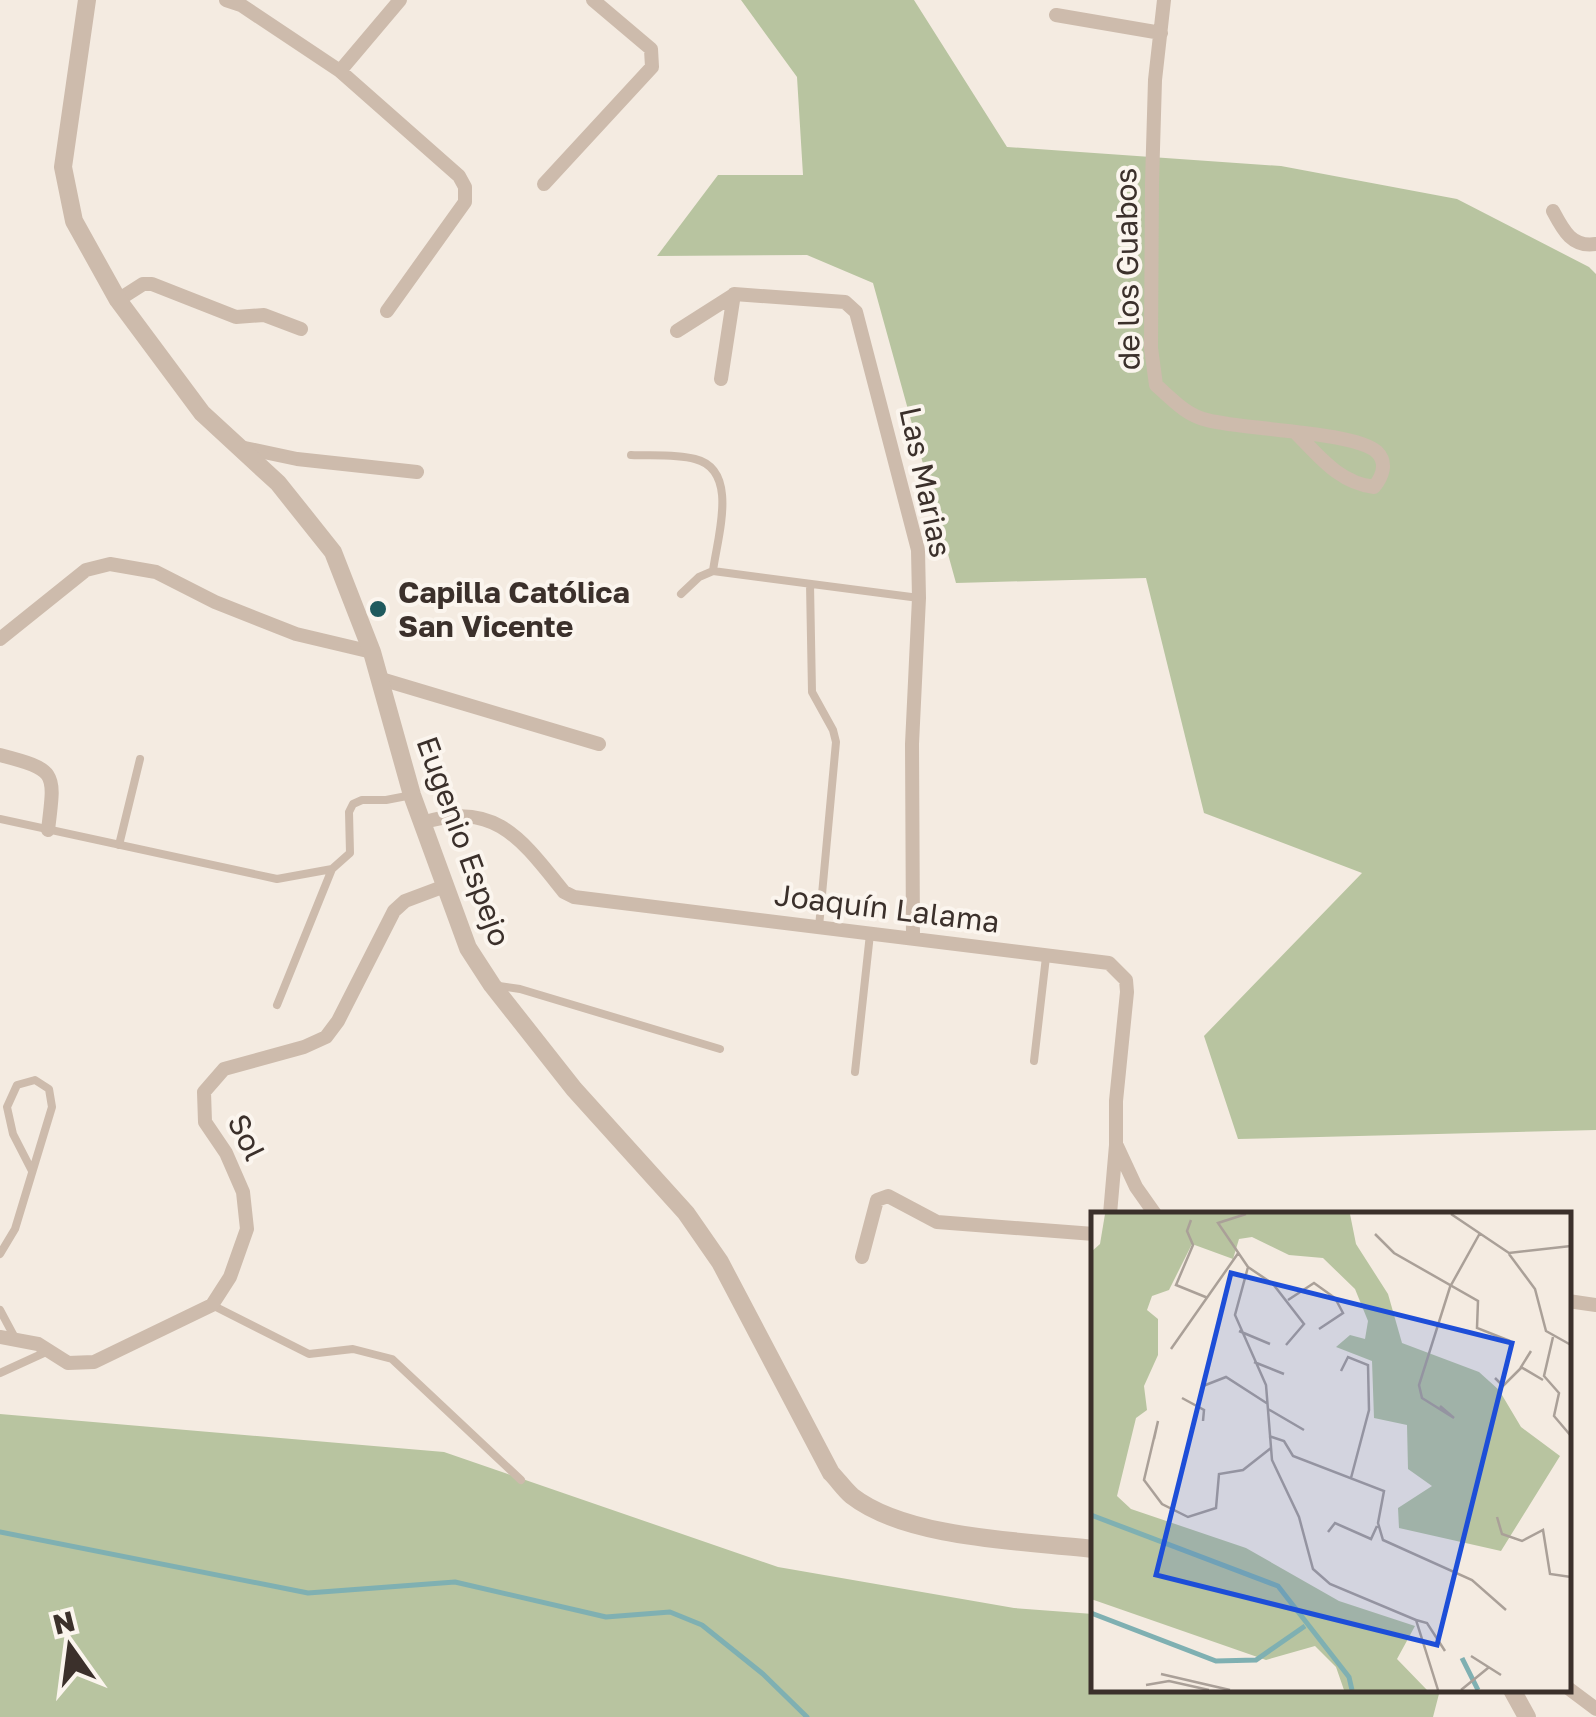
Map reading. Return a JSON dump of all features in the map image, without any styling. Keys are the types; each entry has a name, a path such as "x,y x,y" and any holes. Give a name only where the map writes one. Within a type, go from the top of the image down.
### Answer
{"street":[{"name":"Eugenio Espejo","path":"88,0 63,167 74,220 118,300 202,414 278,482 332,552 381,678 412,795 468,948 492,985 574,1088 686,1213 720,1262 831,1472 852,1495 883,1514 944,1532 1091,1549"},
{"path":"226,0 340,71 459,176 465,187 465,202 387,312"},
{"path":"340,71 400,0"},
{"path":"544,184 652,67 651,49 593,0"},
{"name":"de los Guabos","path":"1164,0 1155,80 1151,348 1156,386 1188,414 1210,421 1296,433 1361,443 1378,453 1383,463 1382,476 1374,487 1336,474 1296,433"},
{"path":"1056,15 1161,33"},
{"path":"1553,212 1567,237 1586,246 1596,244"},
{"path":"118,300 142,284 152,284 236,317 264,315 301,329"},
{"path":"677,331 732,296"},
{"path":"720,379 732,296"},
{"name":"Las Marias","path":"732,296 845,302 856,312 918,550 912,744 913,939"},
{"path":"239,447 296,459 417,472"},
{"path":"0,639 86,570 110,564 156,572 216,602 296,634 372,652"},
{"path":"381,678 599,744"},
{"path":"0,755 47,772 52,790 48,830"},
{"name":"Joaquín Lalama","path":"422,823 458,815 489,821 520,838 564,892 574,897 1108,963 1126,980 1116,1144 1136,1187 1154,1212"},
{"name":"Sol","path":"212,1306 230,1277 247,1229 243,1192 226,1153 206,1122 204,1092 224,1069 304,1047 326,1036 338,1021 394,911 405,901 444,886"},
{"path":"1110,1212 1116,1144"},
{"path":"862,1257 877,1200 888,1196 936,1222 1091,1234"},
{"path":"1571,1301 1596,1305"},
{"path":"8,1337 38,1344 68,1363 94,1362 212,1306"},
{"path":"1571,1690 1596,1709"},
{"path":"1513,1692 1526,1717"}],"lane":[{"path":"631,454 694,459 718,474 723,489 713,572"},
{"path":"681,594 699,577 713,572 919,598"},
{"path":"810,584 812,692 834,730 836,742 819,927"},
{"path":"118,845 140,759"},
{"path":"277,1005 332,869 350,853 349,812 353,804 412,795"},
{"path":"0,819 277,879 332,869"},
{"path":"854,1072 870,934"},
{"path":"1034,1061 1046,956"},
{"path":"492,985 520,988 720,1049"},
{"path":"0,1254 15,1229 52,1107 49,1089 35,1080 17,1085 6,1107 13,1134 32,1172"},
{"path":"212,1306 310,1354 353,1350 392,1359 521,1480"},
{"path":"0,1310 8,1337"},
{"path":"0,1373 46,1352"}],"green space":[{"path":"741,0 914,0 1007,147 1281,166 1457,199 1596,274 1596,1130 1238,1139 1204,1036 1362,873 1204,813 1146,578 956,583 873,283 807,255 657,256 718,175 803,175 797,77"},
{"path":"0,1414 444,1452 778,1567 1014,1608 1091,1614 1091,1692 1439,1692 1433,1717 0,1717"}],"waterway":[{"path":"0,1532 308,1593 455,1582 606,1617 670,1612 702,1625 763,1674 807,1717"}],"place":[{"name":"Capilla Católica San Vicente","path":"378,609"}]}
